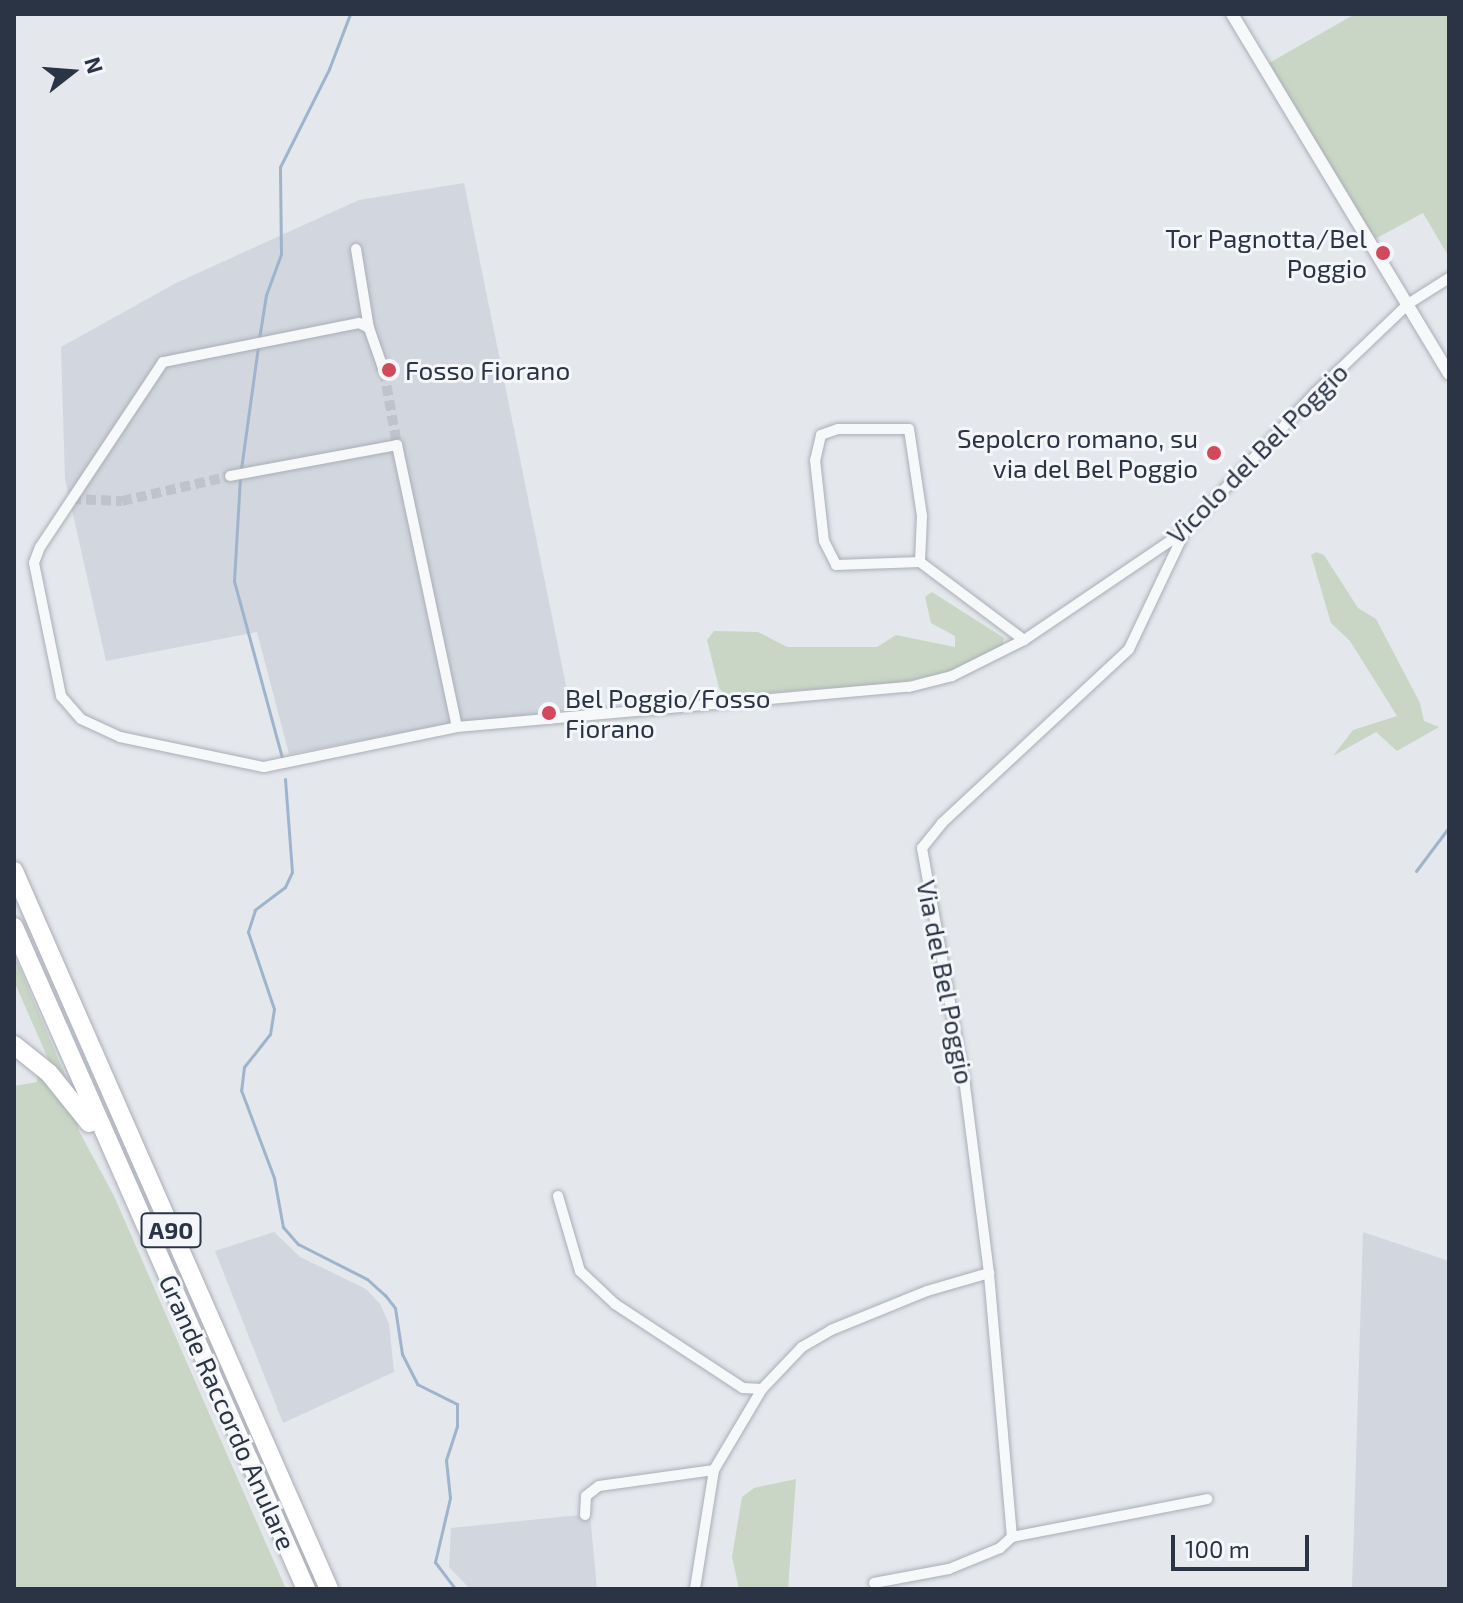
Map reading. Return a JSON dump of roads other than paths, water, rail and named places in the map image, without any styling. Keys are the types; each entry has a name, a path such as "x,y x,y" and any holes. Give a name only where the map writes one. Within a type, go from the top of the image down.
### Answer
{"highway":[{"name":"Grande Raccordo Anulare","path":"14,871 329,1589"},
{"name":"Grande Raccordo Anulare","path":"14,927 128,1192 306,1589"},
{"path":"14,1045 73,1100 128,1192"}],"street":[{"path":"1232,14 1449,374"},
{"path":"356,249 369,328 384,371"},
{"name":"Vicolo del Bel Poggio","path":"369,328 359,323 163,362 71,499 34,563 61,696 97,730 264,767 457,727 921,686 982,664 1024,640 1185,531 1315,393 1408,304 1449,278"},
{"path":"920,562 922,516 909,429 838,429 821,435 815,460 824,541 831,560 841,567 920,562 1024,640"},
{"path":"230,476 397,445 457,727"},
{"name":"Via del Bel Poggio","path":"989,1273 965,1085 922,848 942,823 1129,649 1185,531"},
{"path":"558,1196 580,1271 598,1288 743,1388 762,1389"},
{"path":"695,1589 714,1470 762,1389 802,1347 831,1330 927,1291 989,1273 1012,1537"},
{"path":"585,1515 586,1496 599,1486 714,1470"},
{"path":"874,1583 949,1569 1000,1548 1012,1537 1207,1499"}],"waterway":[{"path":"259,339 266,295 281,254 280,167 329,69 350,14"},
{"path":"241,469 258,346"},
{"path":"240,477 234,581 282,758"},
{"path":"285,779 292,872 285,887 255,910 248,932 274,1009 270,1034 244,1067 241,1090 274,1178 283,1227 298,1244 367,1279 385,1295 395,1308 402,1354 417,1384 457,1404 457,1426 446,1460 450,1498 435,1562 455,1589"},
{"path":"1416,871 1449,827"}],"tunnel":[{"path":"384,371 397,445"},
{"path":"71,499 122,501 230,476"}],"place":[{"name":"Tor Pagnotta/Bel Poggio","path":"1383,253"},
{"name":"Fosso Fiorano","path":"389,370"},
{"name":"Sepolcro romano, su via del Bel Poggio","path":"1214,453"},
{"name":"Bel Poggio/Fosso Fiorano","path":"549,713"}]}
